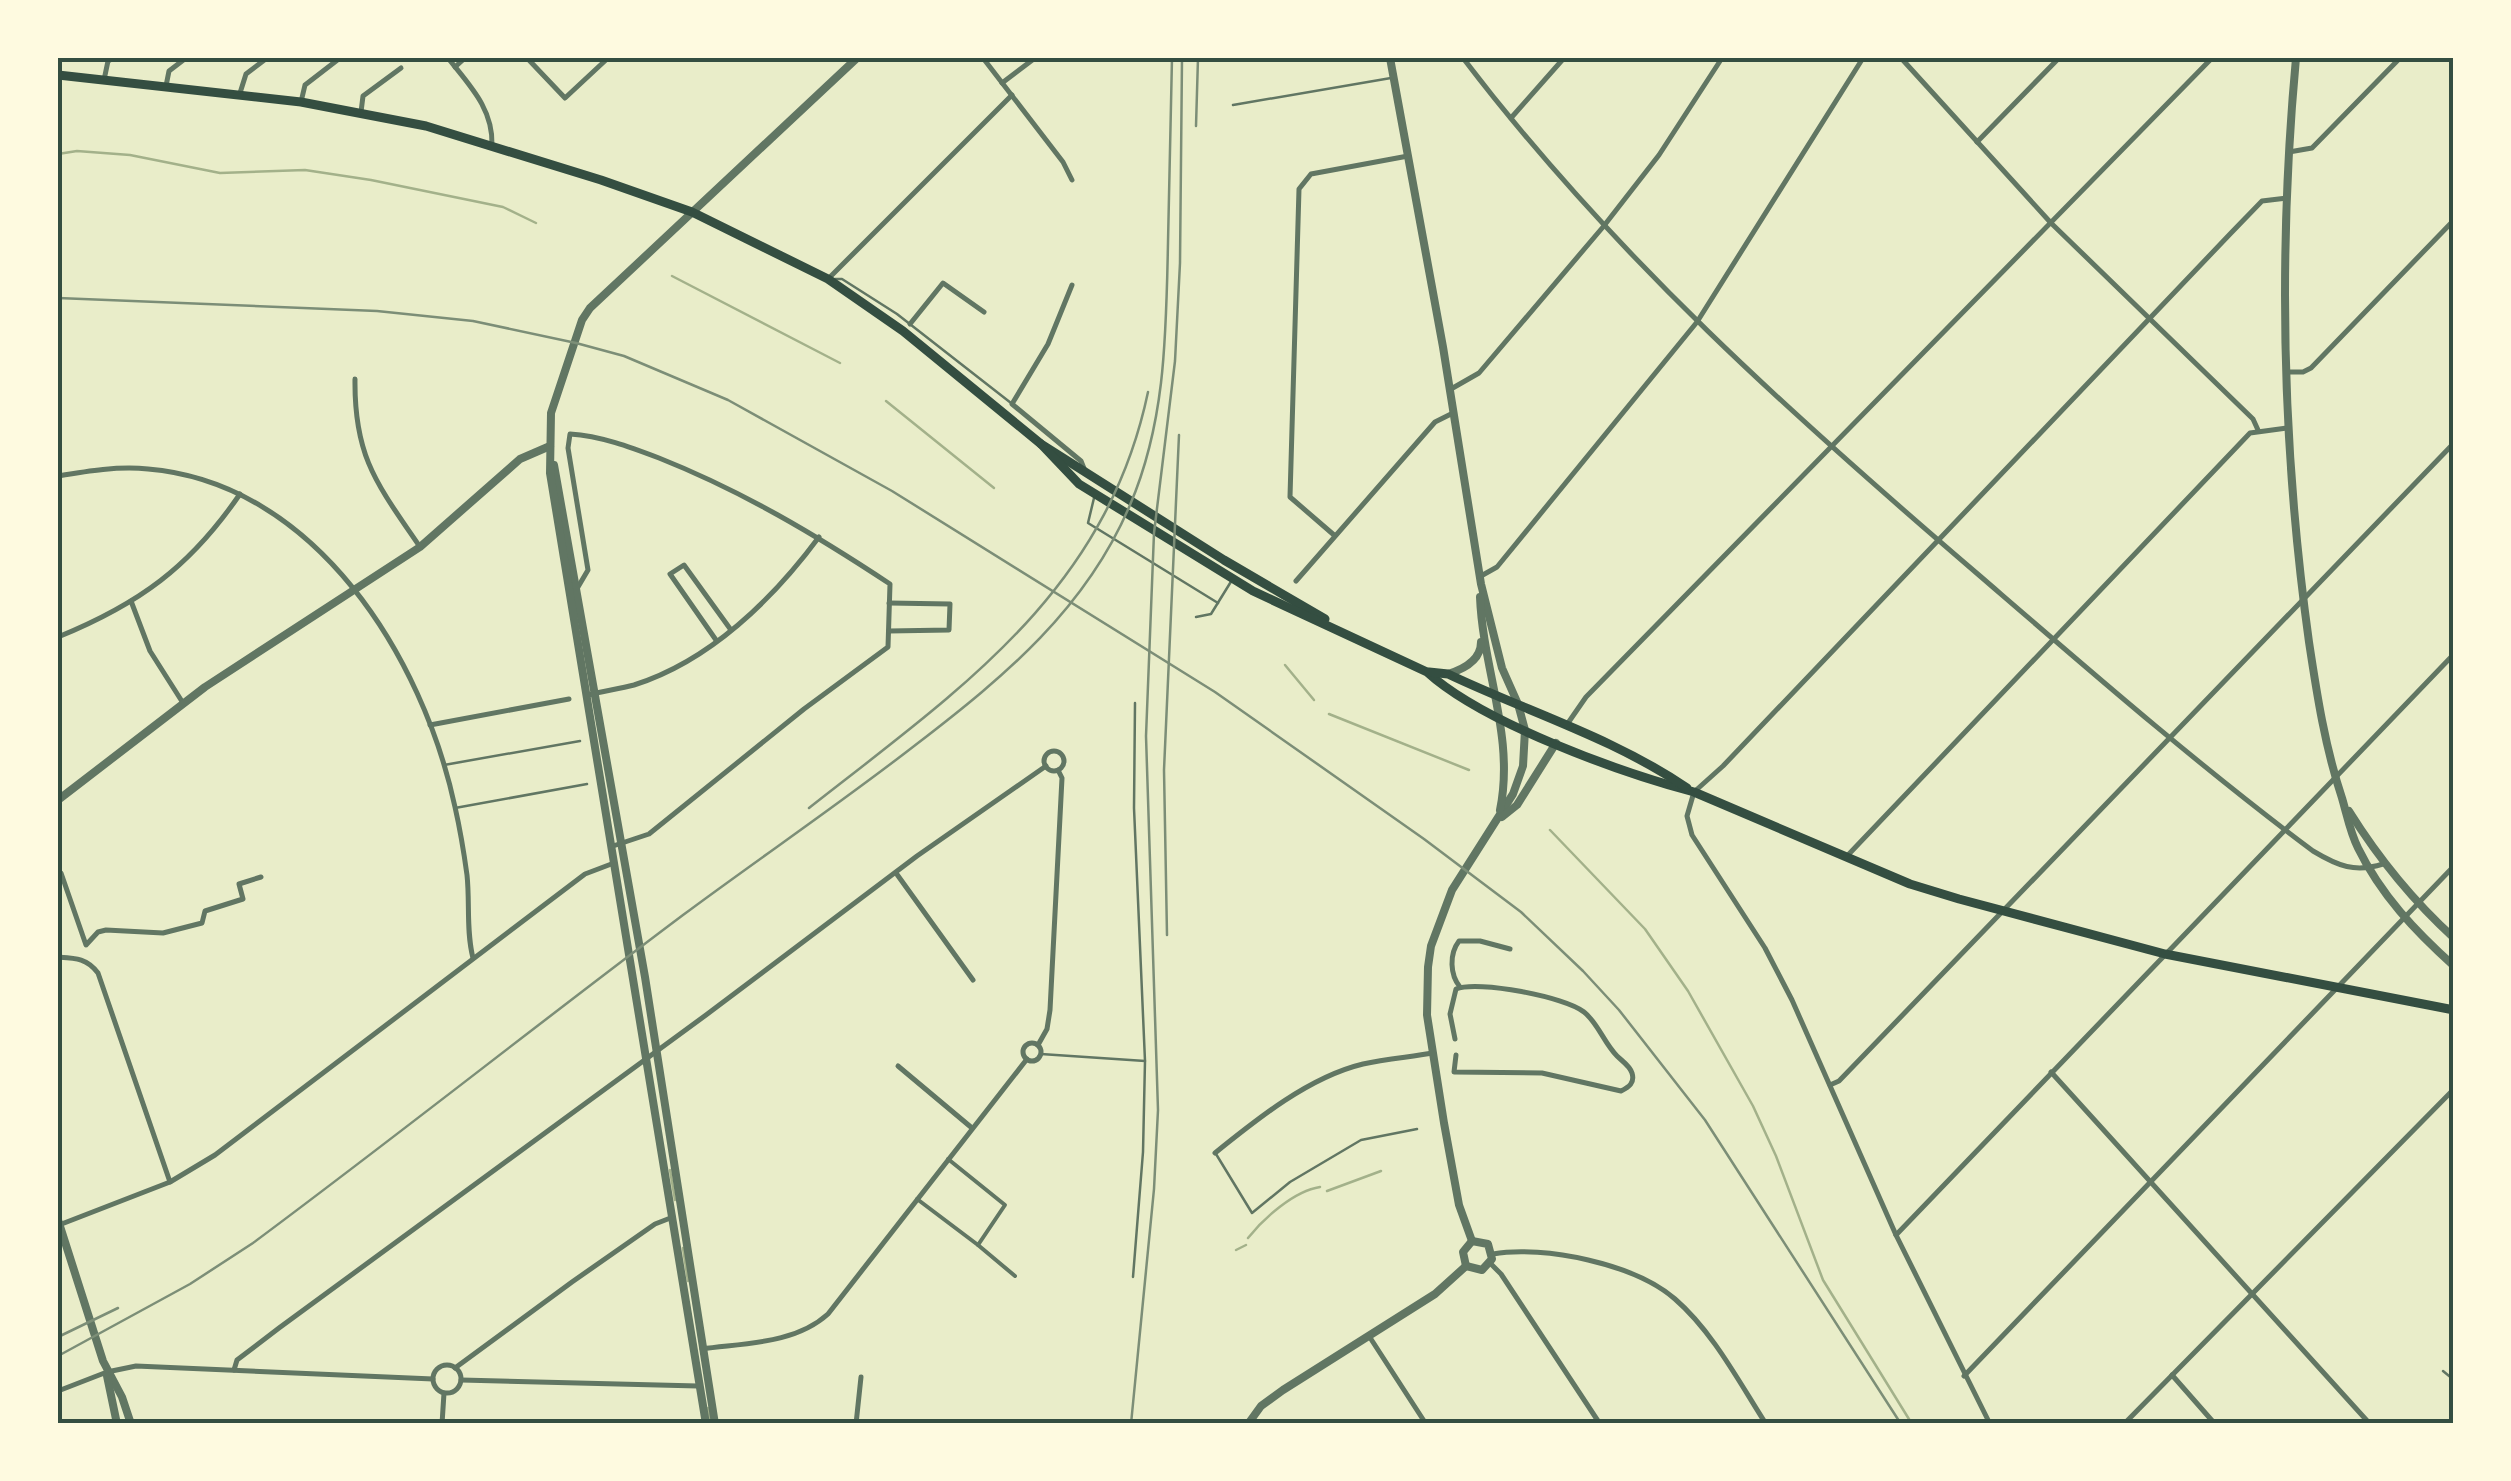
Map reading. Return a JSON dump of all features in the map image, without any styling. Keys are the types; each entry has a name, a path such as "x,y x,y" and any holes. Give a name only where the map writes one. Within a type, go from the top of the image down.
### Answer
{"main road":[{"path":"58,75 240,94 361,112 492,145 692,212 828,280 903,332 1041,444 1086,474 1342,630 1427,672 1448,690 1525,730 1659,783 1694,792 1910,884 2165,954 2454,1010"},
{"path":"1041,444 1074,480 1233,579 1276,604 1342,630"},
{"path":"1233,579 1239,569"},
{"path":"1427,672 1448,674 1567,725 1664,772 1694,792"},
{"path":"1556,743 1567,725"}],"street":[{"path":"104,80 108,62 114,58"},
{"path":"166,86 169,70 186,58"},
{"path":"240,94 246,74 267,58"},
{"path":"301,102 305,85 340,58"},
{"path":"448,58 487,110 492,145"},
{"path":"455,67 465,58"},
{"path":"527,58 566,98 608,58"},
{"path":"714,1424 647,1058 618,846 574,588 550,473 550,424 564,372 590,308 857,58"},
{"path":"983,58 1063,162 1072,180"},
{"path":"1002,82 1035,58"},
{"path":"1390,58 1480,581 1502,668 1525,730 1522,766 1513,794 1452,890 1431,946 1428,967 1427,1015 1444,1123 1459,1205 1472,1242"},
{"path":"1463,58 1604,228 1697,322 1939,541 2285,831 2336,865 2356,870 2383,864"},
{"path":"1511,118 1564,58"},
{"path":"1449,390 1470,381 1604,228 1659,155 1722,58"},
{"path":"1480,581 1497,567 1697,322 1863,58"},
{"path":"1901,58 2051,223 2253,418 2259,431"},
{"path":"1978,142 2059,58"},
{"path":"1567,725 1586,697 2212,58"},
{"path":"2296,58 2287,198 2287,428 2318,706 2334,776 2354,837 2370,868 2403,917 2454,966"},
{"path":"2289,152 2312,148 2400,58"},
{"path":"361,112 363,96 401,68"},
{"path":"828,280 1012,96"},
{"path":"1334,536 1290,497 1299,188 1310,174 1408,156"},
{"path":"1990,1424 1896,1235 1765,948 1692,834 1687,816 1694,792 2262,201 2287,198"},
{"path":"2286,372 2311,368 2454,220"},
{"path":"910,324 943,283 984,312"},
{"path":"1072,284 1048,344 1012,404 1081,461 1086,474"},
{"path":"355,379 355,414 364,457 420,546"},
{"path":"1296,580 1435,422 1453,413"},
{"path":"1846,858 2250,433 2287,428"},
{"path":"574,588 588,570 568,448 570,434 620,444 768,508 890,584 888,646 650,834 618,846"},
{"path":"1830,1085 1839,1081 2454,443"},
{"path":"58,800 183,703 420,546 520,459 550,446"},
{"path":"58,476 150,469 198,479 240,494 302,536 355,591 398,656 444,765 467,876 473,958"},
{"path":"58,637 131,601 191,557 240,494"},
{"path":"592,694 636,684 676,665 731,630 778,588 819,537"},
{"path":"716,640 670,574 684,564 731,630"},
{"path":"1448,674 1472,662 1481,650 1480,581"},
{"path":"131,601 150,651 183,703"},
{"path":"888,630 949,630 950,604 889,603"},
{"path":"1482,622 1502,719 1506,764 1498,820"},
{"path":"1896,1235 2454,654"},
{"path":"429,725 569,699"},
{"path":"1498,820 1518,805 1556,743"},
{"path":"1046,766 1047,754 1058,752 1064,762 1058,770"},
{"path":"1026,1059 1037,1060 1040,1054 1038,1045 1050,1010 1062,778 1058,770 1046,766"},
{"path":"234,1370 237,1360 278,1328 895,872 1046,766"},
{"path":"2343,802 2383,864 2416,904 2454,938"},
{"path":"130,1424 60,1242 58,1222 170,1182 215,1155 585,874 620,862"},
{"path":"620,862 656,1052 676,1217"},
{"path":"1964,1376 2454,866"},
{"path":"58,873 61,872 86,944 106,930 163,933 202,923 205,911 244,900 239,884 261,876"},
{"path":"895,872 973,980"},
{"path":"1460,987 1452,970 1458,940 1480,941 1510,950"},
{"path":"58,957 83,960 98,973 170,1182"},
{"path":"1437,1073 1542,1073 1621,1091 1633,1079 1630,1068 1605,1042 1586,1013 1572,1005 1503,988 1477,984 1454,991 1450,1003 1455,1039"},
{"path":"698,1350 789,1336 816,1324 1026,1059 1024,1047 1030,1043 1038,1045"},
{"path":"1215,1153 1269,1109 1334,1075 1360,1065 1433,1053"},
{"path":"1454,1072 1456,1055"},
{"path":"898,1066 972,1128"},
{"path":"2051,1072 2370,1424"},
{"path":"2124,1424 2454,1088"},
{"path":"948,1159 1006,1205 978,1245"},
{"path":"917,1199 1015,1276"},
{"path":"433,1378 441,1367 455,1368 655,1224 676,1217"},
{"path":"1472,1242 1486,1243 1501,1274 1600,1424"},
{"path":"1466,1266 1463,1252 1472,1242"},
{"path":"1466,1266 1479,1271 1492,1259 1520,1250 1586,1260 1638,1278 1673,1297 1698,1324 1766,1424"},
{"path":"1248,1424 1261,1406 1283,1390 1434,1294 1466,1266"},
{"path":"1369,1336 1426,1424"},
{"path":"698,1350 706,1424"},
{"path":"58,1391 107,1372 136,1366 433,1378"},
{"path":"455,1368 461,1380"},
{"path":"107,1372 118,1424"},
{"path":"2172,1375 2215,1424"},
{"path":"433,1378 436,1388 444,1393 456,1390 461,1380"},
{"path":"856,1424 860,1378"},
{"path":"461,1380 699,1386"},
{"path":"442,1424 444,1393"}],"lane":[{"path":"1233,106 1393,78"},
{"path":"828,280 842,278 910,324 1012,404"},
{"path":"1086,474 1094,493 1088,522 1218,603"},
{"path":"1196,617 1208,616 1233,579"},
{"path":"1133,1277 1143,1152 1144,1062 1134,808 1135,703"},
{"path":"444,765 580,741"},
{"path":"455,808 587,784"},
{"path":"1040,1054 1144,1062"},
{"path":"1215,1153 1252,1213 1290,1182 1361,1140 1417,1129"},
{"path":"2442,1371 2454,1380"}],"waterway":[{"path":"58,154 77,151 130,155 220,173 305,170 503,207 536,223"},
{"path":"672,276 840,363"},
{"path":"886,401 994,488"},
{"path":"1285,665 1314,700"},
{"path":"1329,714 1469,770"},
{"path":"1550,830 1645,929 1688,991 1753,1106 1823,1280 1912,1424"},
{"path":"670,1170 675,1200"},
{"path":"1327,1191 1381,1171"},
{"path":"1248,1238 1280,1206 1320,1187"},
{"path":"1236,1250 1246,1245"},
{"path":"683,1248 688,1281"},
{"path":"708,1408 710,1424"}],"tram line":[{"path":"58,1356 190,1284 253,1243 683,915 918,743 1012,666 1067,608 1112,542 1130,505 1151,441 1162,376 1166,310 1172,58"},
{"path":"58,298 377,311 473,321 576,343 624,356 728,400 892,491 1215,692 1521,912 1619,1010 1705,1120 1901,1424"},
{"path":"809,808 971,677 1019,631 1062,580 1098,525 1128,462 1148,392"},
{"path":"58,1337 118,1308"}],"railway":[{"path":"1131,1424 1158,1110 1146,736 1154,533 1175,361 1182,58"},
{"path":"1196,126 1198,58"},
{"path":"1167,935 1164,770 1179,435"}]}
